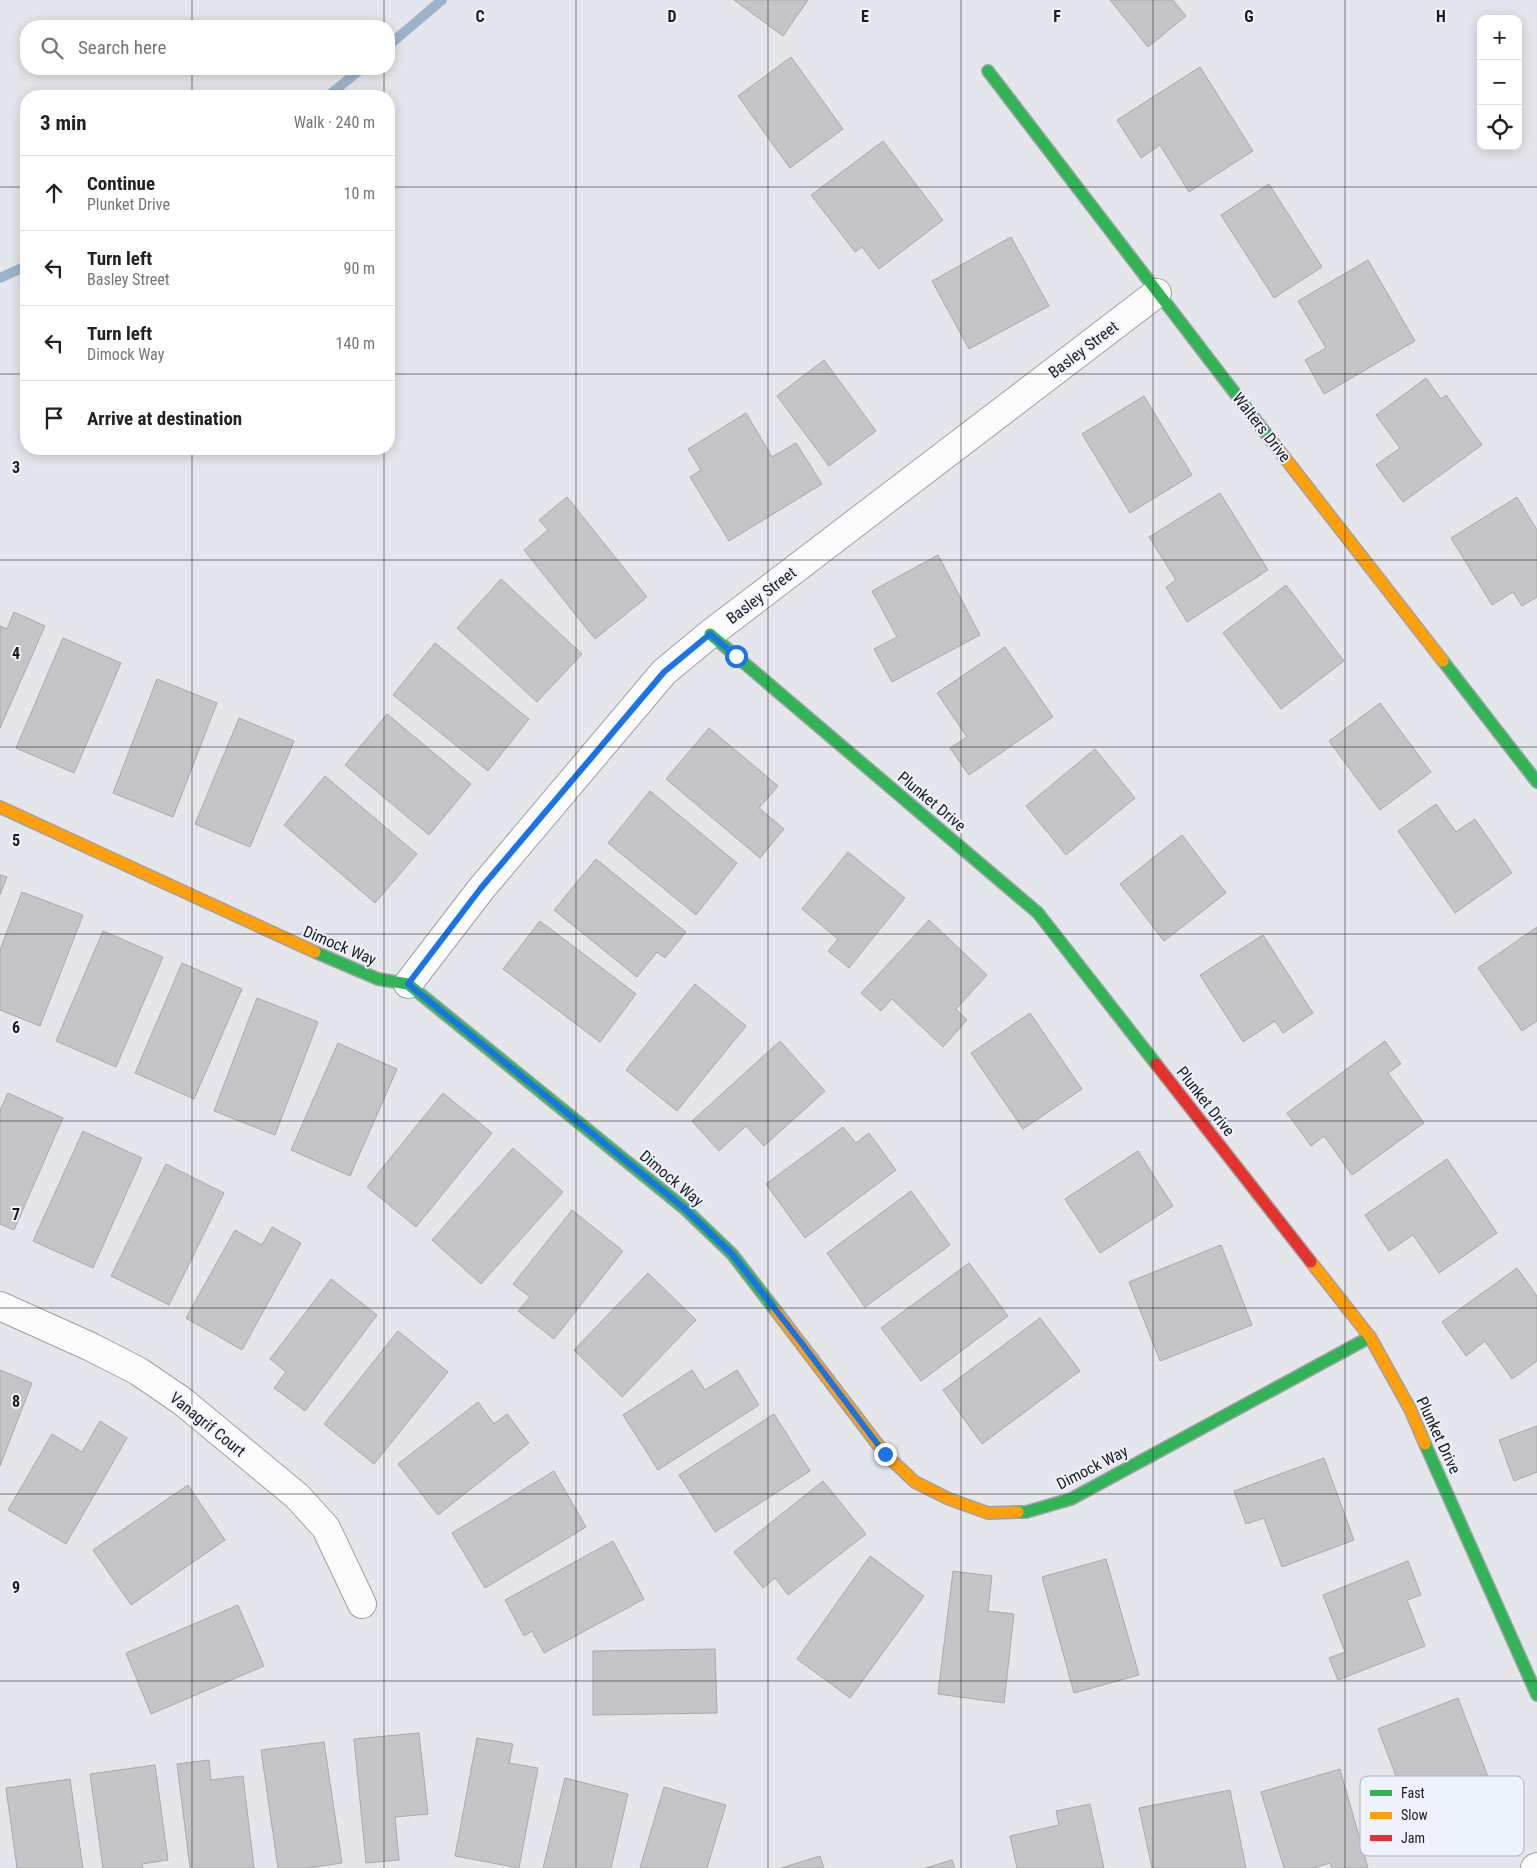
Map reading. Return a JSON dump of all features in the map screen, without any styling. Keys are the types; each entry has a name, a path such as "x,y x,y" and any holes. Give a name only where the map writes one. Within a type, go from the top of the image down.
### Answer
{"street":[{"name":"Walters Drive","path":"988,71 1537,782"},
{"name":"Basley Street","path":"408,984 481,888 664,672 710,634 1157,292"},
{"name":"Plunket Drive","path":"710,634 1038,913 1370,1337 1410,1409 1537,1695"},
{"name":"Dimock Way","path":"0,807 346,967 378,979 408,984 684,1208 732,1254 885,1454 915,1482 949,1500 988,1513 1026,1512 1071,1498 1370,1337"},
{"name":"Vanagrif Court","path":"0,1306 91,1347 138,1371 182,1401 297,1496 326,1528 362,1604"}],"building":[{"path":"734,0 808,0 783,36"},
{"path":"1110,0 1173,0 1186,16 1148,47"},
{"path":"791,57 843,129 790,168 738,96"},
{"path":"1200,67 1253,151 1189,192 1160,145 1141,158 1117,120"},
{"path":"883,141 943,220 879,269 862,247 855,252 811,195"},
{"path":"1269,184 1322,267 1274,298 1221,215"},
{"path":"1011,237 1049,306 969,349 932,281"},
{"path":"1368,260 1415,341 1324,394 1305,360 1326,348 1298,301"},
{"path":"824,360 876,431 829,466 777,396"},
{"path":"1426,378 1441,399 1446,395 1482,445 1403,502 1376,465 1400,448 1376,415"},
{"path":"1144,396 1192,475 1130,513 1082,434"},
{"path":"746,413 772,457 796,443 822,484 729,541 690,477 701,470 688,449"},
{"path":"1220,493 1268,570 1187,622 1166,587 1176,580 1149,537"},
{"path":"567,497 647,597 595,639 524,550 548,530 539,520"},
{"path":"1517,497 1537,530 1537,597 1522,606 1513,592 1492,605 1451,538"},
{"path":"938,555 980,635 892,682 874,649 897,637 872,591"},
{"path":"501,579 582,654 537,702 457,628"},
{"path":"1286,585 1344,661 1281,709 1223,633"},
{"path":"14,612 45,626 0,728 0,626 7,629"},
{"path":"63,638 121,663 74,773 16,748"},
{"path":"435,643 529,719 488,771 393,695"},
{"path":"1005,647 1053,717 969,775 950,748 967,737 937,693"},
{"path":"157,679 217,703 173,817 113,793"},
{"path":"1380,703 1431,772 1380,810 1329,741"},
{"path":"387,714 471,784 429,835 345,765"},
{"path":"239,718 294,741 250,847 195,824"},
{"path":"709,728 778,786 759,808 784,829 760,858 666,779"},
{"path":"1095,749 1135,798 1066,855 1026,806"},
{"path":"325,776 417,854 375,903 284,825"},
{"path":"650,791 737,863 696,915 608,843"},
{"path":"1436,804 1456,832 1475,819 1512,873 1455,913 1398,831"},
{"path":"1182,835 1226,893 1164,941 1120,884"},
{"path":"848,852 905,898 849,968 828,951 838,939 802,909"},
{"path":"596,859 686,932 665,958 657,952 637,977 554,910"},
{"path":"0,875 7,877 0,895"},
{"path":"22,892 83,915 40,1026 0,1010 0,950"},
{"path":"929,920 987,975 956,1009 967,1020 943,1047 892,999 881,1011 861,993"},
{"path":"540,921 636,994 600,1042 503,969"},
{"path":"1537,927 1537,1021 1522,1031 1478,968"},
{"path":"103,931 163,957 116,1067 56,1041"},
{"path":"1263,935 1313,1013 1283,1033 1275,1021 1243,1042 1200,975"},
{"path":"182,963 242,989 194,1099 135,1073"},
{"path":"695,984 746,1026 677,1111 626,1070"},
{"path":"257,998 318,1022 275,1135 214,1111"},
{"path":"1030,1013 1082,1089 1023,1129 971,1053"},
{"path":"780,1041 825,1091 764,1146 746,1126 719,1151 692,1121"},
{"path":"1385,1041 1401,1064 1388,1073 1424,1123 1352,1175 1324,1136 1311,1146 1287,1113"},
{"path":"338,1043 397,1069 350,1176 291,1150"},
{"path":"8,1093 63,1118 14,1230 0,1224 0,1110"},
{"path":"443,1093 492,1133 416,1227 367,1187"},
{"path":"843,1127 856,1143 869,1133 896,1170 805,1238 766,1184"},
{"path":"83,1131 142,1158 93,1268 33,1241"},
{"path":"513,1148 563,1192 481,1284 432,1240"},
{"path":"1138,1151 1173,1206 1100,1253 1065,1199"},
{"path":"1447,1159 1497,1233 1439,1273 1413,1235 1389,1251 1365,1215"},
{"path":"166,1164 224,1193 169,1305 111,1276"},
{"path":"911,1191 950,1245 865,1307 827,1253"},
{"path":"572,1210 623,1251 554,1339 518,1311 530,1297 513,1284"},
{"path":"272,1227 301,1243 242,1350 186,1318 235,1230 262,1245"},
{"path":"1221,1245 1252,1325 1160,1361 1129,1282"},
{"path":"969,1263 1008,1316 921,1381 881,1328"},
{"path":"1517,1268 1537,1296 1537,1361 1512,1379 1485,1341 1466,1356 1442,1322"},
{"path":"648,1273 696,1320 622,1397 574,1350"},
{"path":"331,1279 377,1315 305,1411 274,1388 286,1372 270,1359"},
{"path":"1040,1318 1080,1371 982,1444 943,1390"},
{"path":"398,1331 448,1372 374,1464 324,1424"},
{"path":"0,1370 32,1383 0,1466"},
{"path":"692,1370 705,1390 737,1370 759,1405 658,1470 623,1415"},
{"path":"478,1402 494,1424 507,1414 529,1443 438,1515 398,1464"},
{"path":"774,1414 810,1471 715,1532 679,1475"},
{"path":"100,1421 127,1438 66,1544 8,1510 52,1434 82,1452"},
{"path":"1537,1426 1537,1472 1514,1481 1499,1440"},
{"path":"1324,1458 1354,1540 1282,1567 1264,1518 1246,1524 1234,1491"},
{"path":"554,1471 586,1527 485,1588 452,1533"},
{"path":"823,1481 866,1534 788,1595 775,1578 763,1588 734,1552"},
{"path":"188,1485 225,1540 131,1605 93,1550"},
{"path":"613,1541 644,1599 544,1653 532,1631 524,1636 505,1600"},
{"path":"870,1556 924,1596 850,1698 797,1659"},
{"path":"1106,1559 1139,1675 1074,1693 1042,1577"},
{"path":"1408,1561 1421,1595 1407,1600 1425,1646 1338,1680 1329,1658 1345,1652 1323,1595"},
{"path":"953,1571 992,1576 988,1611 1014,1614 1004,1703 938,1694"},
{"path":"238,1605 264,1666 151,1714 126,1653"},
{"path":"715,1649 717,1713 593,1715 593,1651"},
{"path":"1458,1698 1488,1776 1396,1776 1378,1729"},
{"path":"419,1733 428,1814 395,1817 399,1860 366,1863 354,1739"},
{"path":"477,1738 513,1744 509,1763 538,1768 519,1868 455,1856"},
{"path":"324,1742 342,1863 308,1868 278,1868 261,1750"},
{"path":"209,1760 211,1780 243,1776 254,1868 190,1868 177,1764"},
{"path":"155,1765 168,1860 142,1864 143,1868 103,1868 90,1774"},
{"path":"1340,1769 1360,1840 1360,1856 1365,1856 1368,1868 1332,1868 1330,1863 1314,1868 1284,1868 1261,1792"},
{"path":"565,1778 628,1794 611,1868 543,1868"},
{"path":"70,1779 83,1868 17,1868 6,1788"},
{"path":"664,1787 726,1805 707,1868 640,1868"},
{"path":"1230,1790 1246,1868 1152,1868 1139,1808"},
{"path":"1090,1804 1104,1868 1017,1868 1010,1836 1059,1825 1056,1811"},
{"path":"820,1856 824,1868 781,1868"},
{"path":"952,1860 955,1868 925,1868"}],"waterway":[{"path":"395,40 442,0"},
{"path":"335,90 354,75"},
{"path":"0,278 20,269"}],"traffic: fast":[{"path":"988,71 1274,444"},
{"path":"710,634 1038,913 1156,1064"},
{"path":"1443,661 1537,782"},
{"path":"315,952 378,979 408,984 684,1208 732,1254 776,1311"},
{"path":"1018,1512 1026,1512 1071,1499 1370,1337"},
{"path":"1425,1444 1537,1695"}],"traffic: slow":[{"path":"1274,444 1443,661"},
{"path":"0,807 315,952"},
{"path":"1311,1262 1370,1337 1410,1409 1425,1444"},
{"path":"776,1311 885,1454 915,1482 949,1499 988,1513 1018,1512"}],"traffic: jam":[{"path":"1156,1064 1311,1262"}],"route":[{"path":"736,656 710,634 664,672 481,888 408,984 684,1208 732,1254 885,1454"}]}
